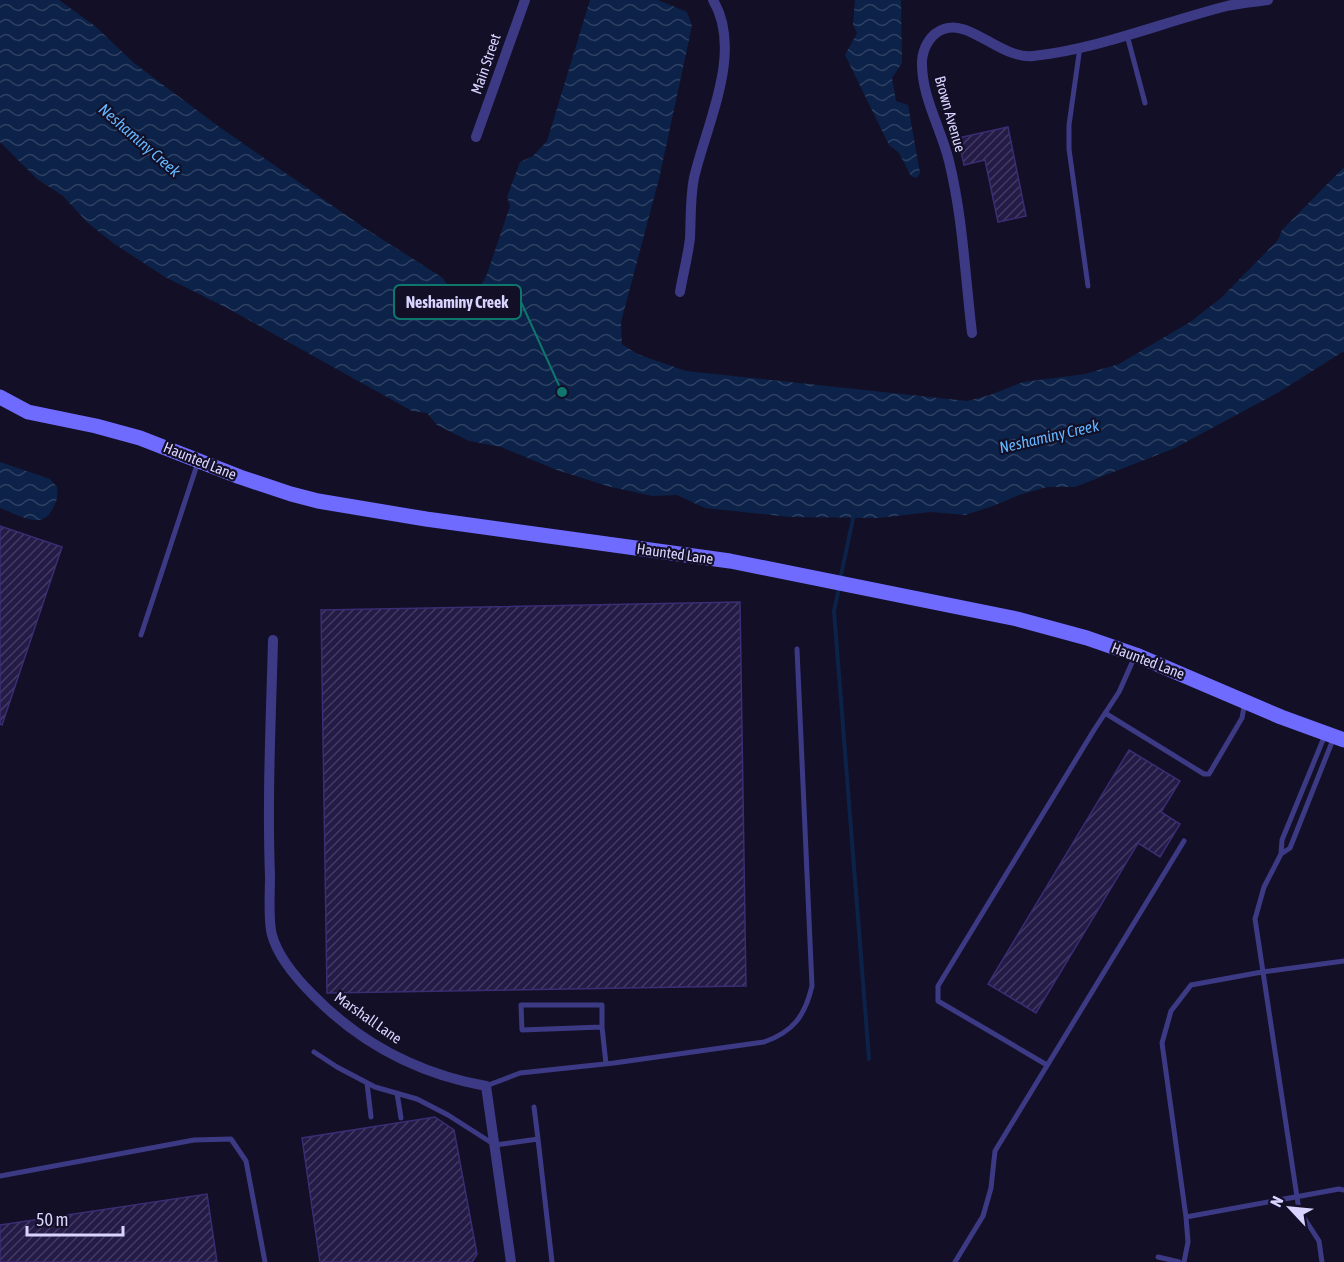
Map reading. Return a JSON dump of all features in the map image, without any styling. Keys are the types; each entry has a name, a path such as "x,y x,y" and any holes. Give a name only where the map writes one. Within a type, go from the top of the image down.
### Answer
{"street":[{"name":"Main Street","path":"476,137 525,0"},
{"path":"680,292 687,258 694,179 723,71 724,33 722,19 713,0"},
{"name":"Brown Avenue","path":"972,333 959,211 949,161 926,94 923,77 923,52 934,34 950,27 967,31 1002,50 1016,55 1030,56 1127,35 1227,3 1268,0"},
{"name":"Haunted Lane","path":"0,397 28,412 140,438 280,491 318,501 406,517 730,561 1017,619 1087,638 1136,655 1245,702 1335,737"},
{"name":"Marshall Lane","path":"273,640 269,858 272,935 292,974 334,1016 377,1046 416,1066 486,1086"},
{"path":"486,1086 511,1262"}],"lane":[{"path":"1127,35 1145,103"},
{"path":"1080,47 1069,125 1069,149 1088,286"},
{"path":"141,635 199,460"},
{"path":"486,1086 520,1073 606,1064 764,1042 790,1030 809,998 812,986 797,650"},
{"path":"1047,1065 938,1001 938,986 1119,692 1136,655"},
{"path":"1105,713 1204,774 1209,774 1242,718 1245,702"},
{"path":"1281,854 1290,848 1335,737"},
{"path":"1322,1262 1319,1241 1299,1210 1255,919 1264,887 1281,854 1282,840 1335,737"},
{"path":"955,1262 983,1215 991,1188 995,1151 1184,841"},
{"path":"1184,1262 1188,1242 1186,1217 1162,1043 1171,1011 1191,985 1262,972 1344,962"},
{"path":"602,1028 522,1030 521,1005 602,1005 606,1064"},
{"path":"314,1052 367,1083 417,1099 448,1115 495,1145 538,1139"},
{"path":"367,1083 371,1117"},
{"path":"397,1093 401,1118"},
{"path":"534,1107 552,1262"},
{"path":"0,1176 194,1140 231,1139 246,1161 265,1262"},
{"path":"1186,1217 1339,1189 1344,1190"},
{"path":"1158,1257 1179,1262"}],"water":[{"path":"0,0 59,0 95,26 134,63 218,126 366,229 443,278 453,295 466,302 475,297 487,274 510,206 507,197 520,162 533,156 547,141 590,0 658,0 687,12 692,26 659,179 621,322 622,344 637,354 686,371 967,401 1023,382 1085,374 1119,364 1190,322 1221,298 1278,240 1282,230 1344,167 1344,351 1279,392 1175,448 1075,487 1047,487 965,515 931,512 878,518 790,517 705,508 677,495 652,496 607,486 557,470 501,447 469,441 437,425 427,413 412,411 229,309 165,277 113,243 88,223 63,196 37,179 0,142"},
{"path":"855,0 901,0 902,63 892,78 896,101 908,105 920,173 917,178 911,176 899,153 889,145 845,55 857,33 853,25"},
{"path":"0,462 50,479 57,487 56,501 47,516 42,519 28,519 0,508"}],"building":[{"path":"1008,127 1026,216 998,222 985,160 964,165 958,138"},
{"path":"0,526 62,547 2,725 0,724"},
{"path":"740,602 746,986 327,993 321,610"},
{"path":"1129,750 1180,781 1161,812 1180,824 1160,857 1138,843 1036,1013 988,984"},
{"path":"435,1117 454,1130 477,1254 472,1262 320,1262 302,1138"},
{"path":"207,1194 217,1262 0,1262 0,1225"}],"waterway":[{"path":"840,580 854,514"},
{"path":"839,588 834,611 869,1059"}],"place":[{"name":"Neshaminy Creek","path":"562,392"}]}
